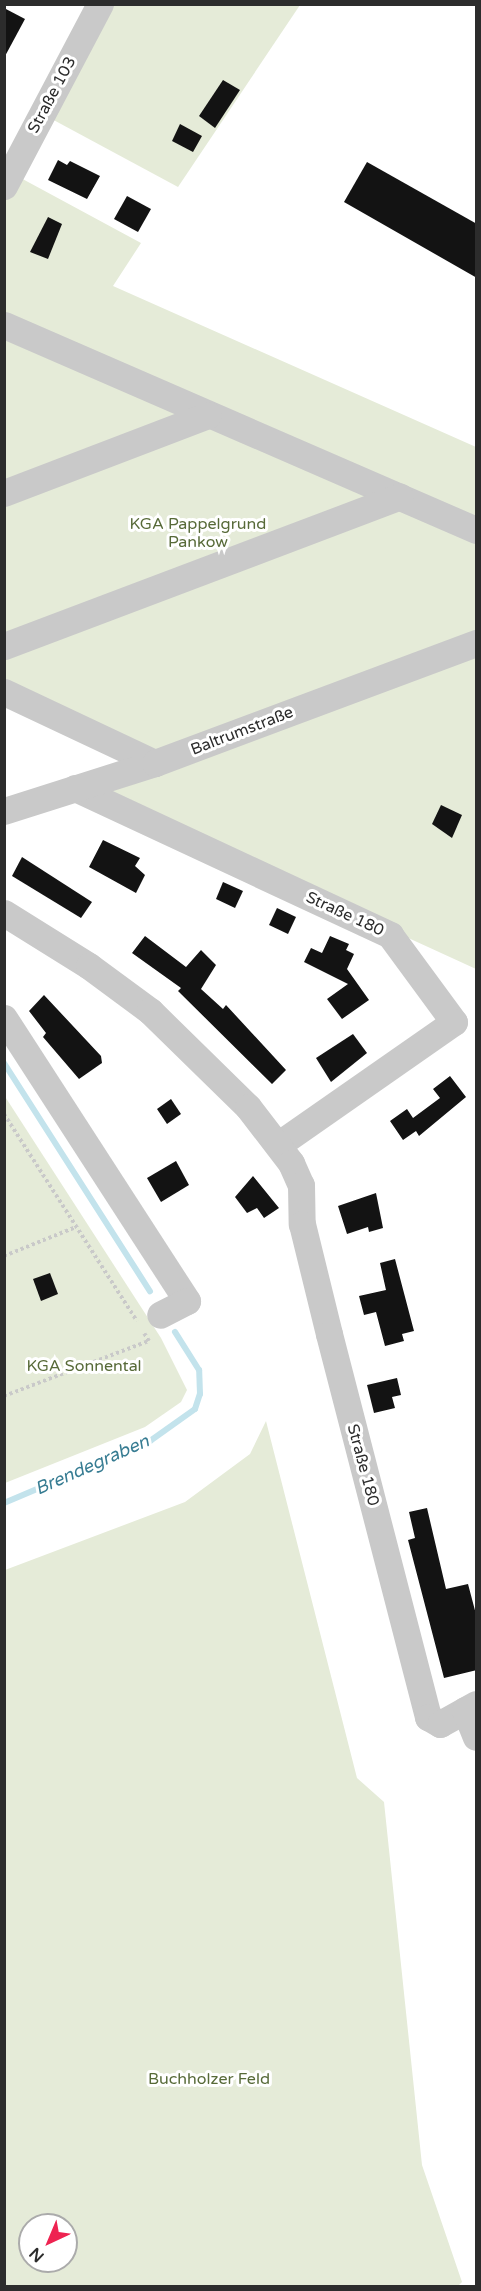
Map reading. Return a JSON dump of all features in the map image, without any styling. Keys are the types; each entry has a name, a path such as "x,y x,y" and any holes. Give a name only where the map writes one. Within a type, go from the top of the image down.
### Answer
{"street":[{"name":"Straße 103","path":"4,186 100,4"},
{"path":"4,325 477,530"},
{"path":"4,493 208,415"},
{"path":"4,646 400,496"},
{"name":"Baltrumstraße","path":"4,812 155,764 477,643"},
{"path":"4,692 155,764"},
{"name":"Straße 180","path":"75,788 390,935 454,1022 279,1144"},
{"name":"Straße 180","path":"4,913 89,966 150,1011 198,1054 279,1144 301,1185 302,1224 428,1717 440,1724 471,1707 477,1737"},
{"path":"4,1018 187,1301 150,1320"}],"path":[{"path":"4,1114 76,1227 150,1320 149,1341 4,1396"},
{"path":"4,1256 76,1227"}],"green space":[{"path":"108,5 300,5 178,187 48,117"},
{"name":"KGA Pappelgrund Pankow","path":"17,176 141,243 113,286 476,447 476,634 132,763 5,701 4,197"},
{"path":"476,651 476,969 90,792"},
{"name":"KGA Sonnental","path":"4,1095 161,1338 187,1390 181,1402 145,1427 5,1483"},
{"name":"Buchholzer Feld","path":"266,1421 357,1778 384,1802 422,2165 462,2282 458,2286 5,2286 5,1570 185,1502 250,1454"}],"building":[{"path":"4,8 25,19 4,58"},
{"path":"223,80 240,90 215,128 199,116"},
{"path":"180,124 202,136 193,152 172,141"},
{"path":"58,160 67,165 70,161 100,176 87,199 48,180"},
{"path":"367,162 477,224 477,278 344,202"},
{"path":"127,196 151,209 138,232 114,219"},
{"path":"48,217 62,224 48,259 30,252"},
{"path":"441,805 462,815 452,838 432,824"},
{"path":"103,840 140,858 135,866 145,875 136,893 89,867"},
{"path":"22,857 92,902 81,918 12,876"},
{"path":"223,882 243,891 235,908 216,899"},
{"path":"277,908 296,917 288,934 269,925"},
{"path":"145,936 186,967 201,950 216,965 201,989 223,1009 226,1005 286,1070 272,1084 178,991 181,988 132,953"},
{"path":"330,936 349,944 346,950 354,954 347,969 369,1000 342,1019 327,999 348,984 304,962 311,948 322,953"},
{"path":"44,995 101,1056 102,1063 79,1079 43,1037 46,1033 29,1011"},
{"path":"353,1034 367,1053 331,1082 316,1058"},
{"path":"450,1076 466,1097 419,1136 416,1131 403,1140 390,1121 407,1109 413,1118 440,1098 433,1089"},
{"path":"171,1099 181,1114 167,1124 157,1109"},
{"path":"176,1161 189,1185 161,1202 147,1178"},
{"path":"253,1176 279,1208 264,1218 257,1208 247,1213 235,1197"},
{"path":"376,1193 383,1228 369,1232 368,1227 347,1234 338,1206"},
{"path":"395,1259 414,1331 402,1334 404,1341 385,1346 376,1312 364,1315 359,1296 386,1290 380,1263"},
{"path":"50,1273 58,1294 41,1301 33,1279"},
{"path":"397,1378 401,1395 392,1397 395,1408 374,1413 367,1385"},
{"path":"427,1508 446,1589 468,1584 477,1618 477,1670 444,1678 408,1540 415,1538 409,1512"}],"waterway":[{"name":"Brendegraben","path":"4,1063 150,1291"},
{"name":"Brendegraben","path":"4,1503 150,1441 195,1409 200,1394 199,1370 175,1332"}]}
